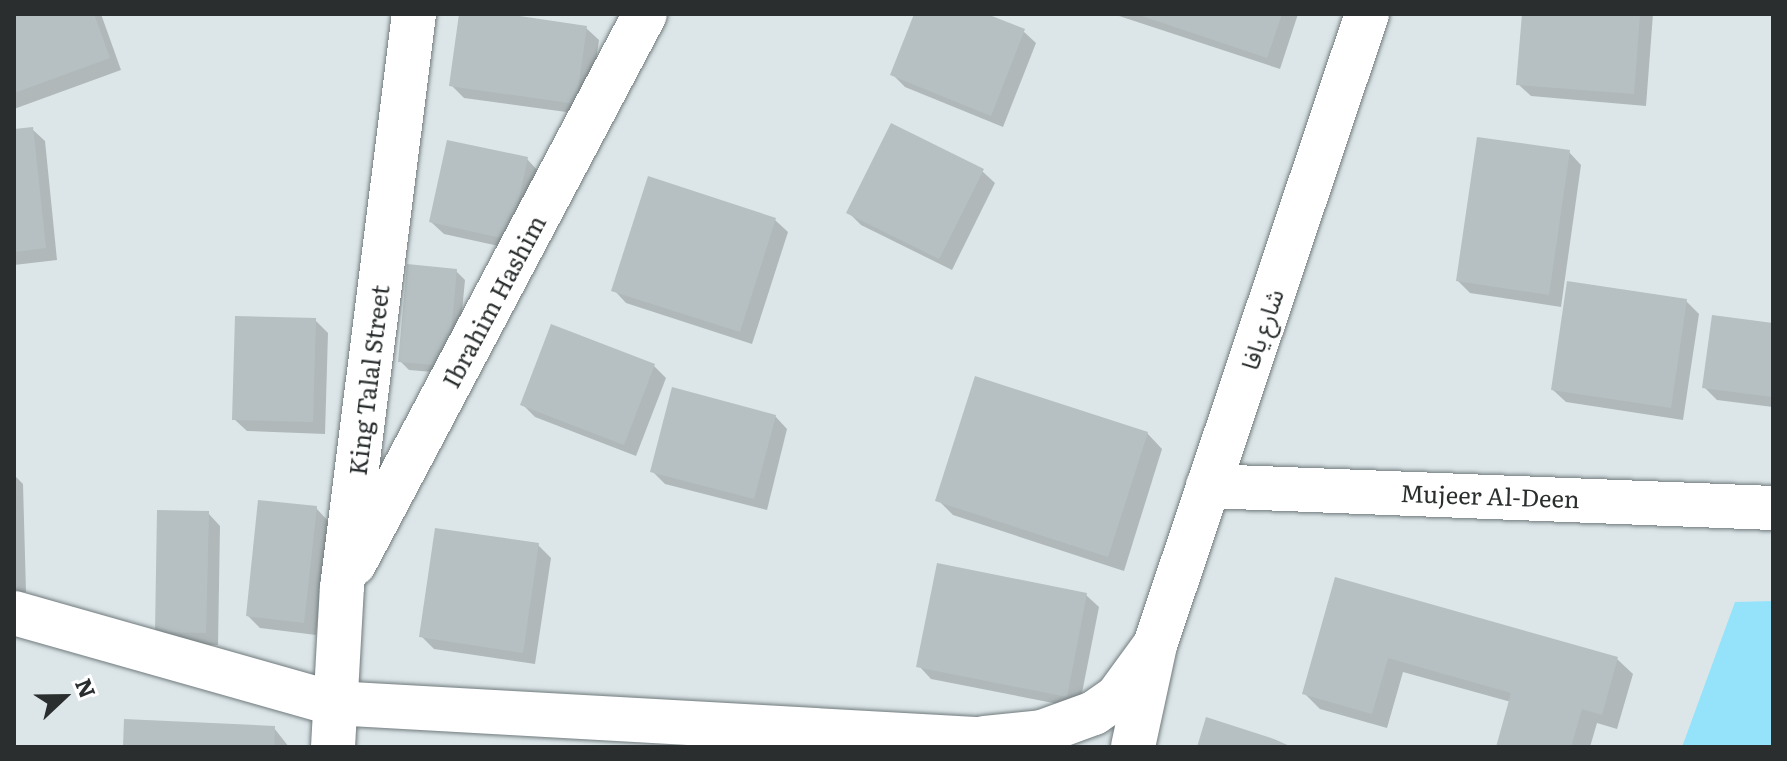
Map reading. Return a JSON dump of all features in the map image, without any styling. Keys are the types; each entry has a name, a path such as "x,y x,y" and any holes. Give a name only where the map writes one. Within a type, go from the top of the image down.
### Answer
{"street":[{"name":"King Talal Street","path":"333,747 333,703 342,587 414,14"},
{"name":"Ibrahim Hashim","path":"342,587 645,14"},
{"name":"شارع يافا","path":"1155,645 1367,14"},
{"name":"Mujeer Al-Deen","path":"1208,486 1773,508"},
{"path":"14,613 333,703 1003,743 1094,713 1117,697 1155,645"},
{"path":"1133,747 1155,645"}],"shaded area":[{"path":"1773,601 1773,747 1682,747 1735,602"}],"building":[{"path":"94,14 110,58 14,93 14,15"},
{"path":"459,14 507,14 587,26 576,104 449,86"},
{"path":"914,14 987,14 1025,29 991,116 890,75"},
{"path":"1136,14 1282,14 1267,58"},
{"path":"1522,14 1640,14 1634,94 1516,85"},
{"path":"891,123 984,169 939,259 846,213"},
{"path":"33,127 46,248 14,252 14,129"},
{"path":"1477,137 1570,150 1549,295 1456,281"},
{"path":"447,140 528,157 510,240 429,222"},
{"path":"648,176 776,218 740,332 611,291"},
{"path":"407,264 457,269 448,366 398,362"},
{"path":"1567,281 1687,299 1671,408 1551,390"},
{"path":"1712,315 1773,323 1773,397 1702,388"},
{"path":"235,316 316,318 313,422 232,420"},
{"path":"551,324 655,364 624,445 520,405"},
{"path":"975,376 1148,432 1108,557 935,501"},
{"path":"672,387 776,415 754,499 650,472"},
{"path":"258,500 317,506 304,623 246,616"},
{"path":"157,510 209,511 206,633 155,632"},
{"path":"435,528 539,543 523,653 419,637"},
{"path":"937,563 1087,593 1067,697 916,667"},
{"path":"1335,577 1618,657 1602,715 1582,709 1571,747 1496,747 1511,693 1388,658 1372,714 1302,694"},
{"path":"1206,717 1274,739 1292,747 1197,747"},
{"path":"124,719 275,726 274,747 123,747"}]}
